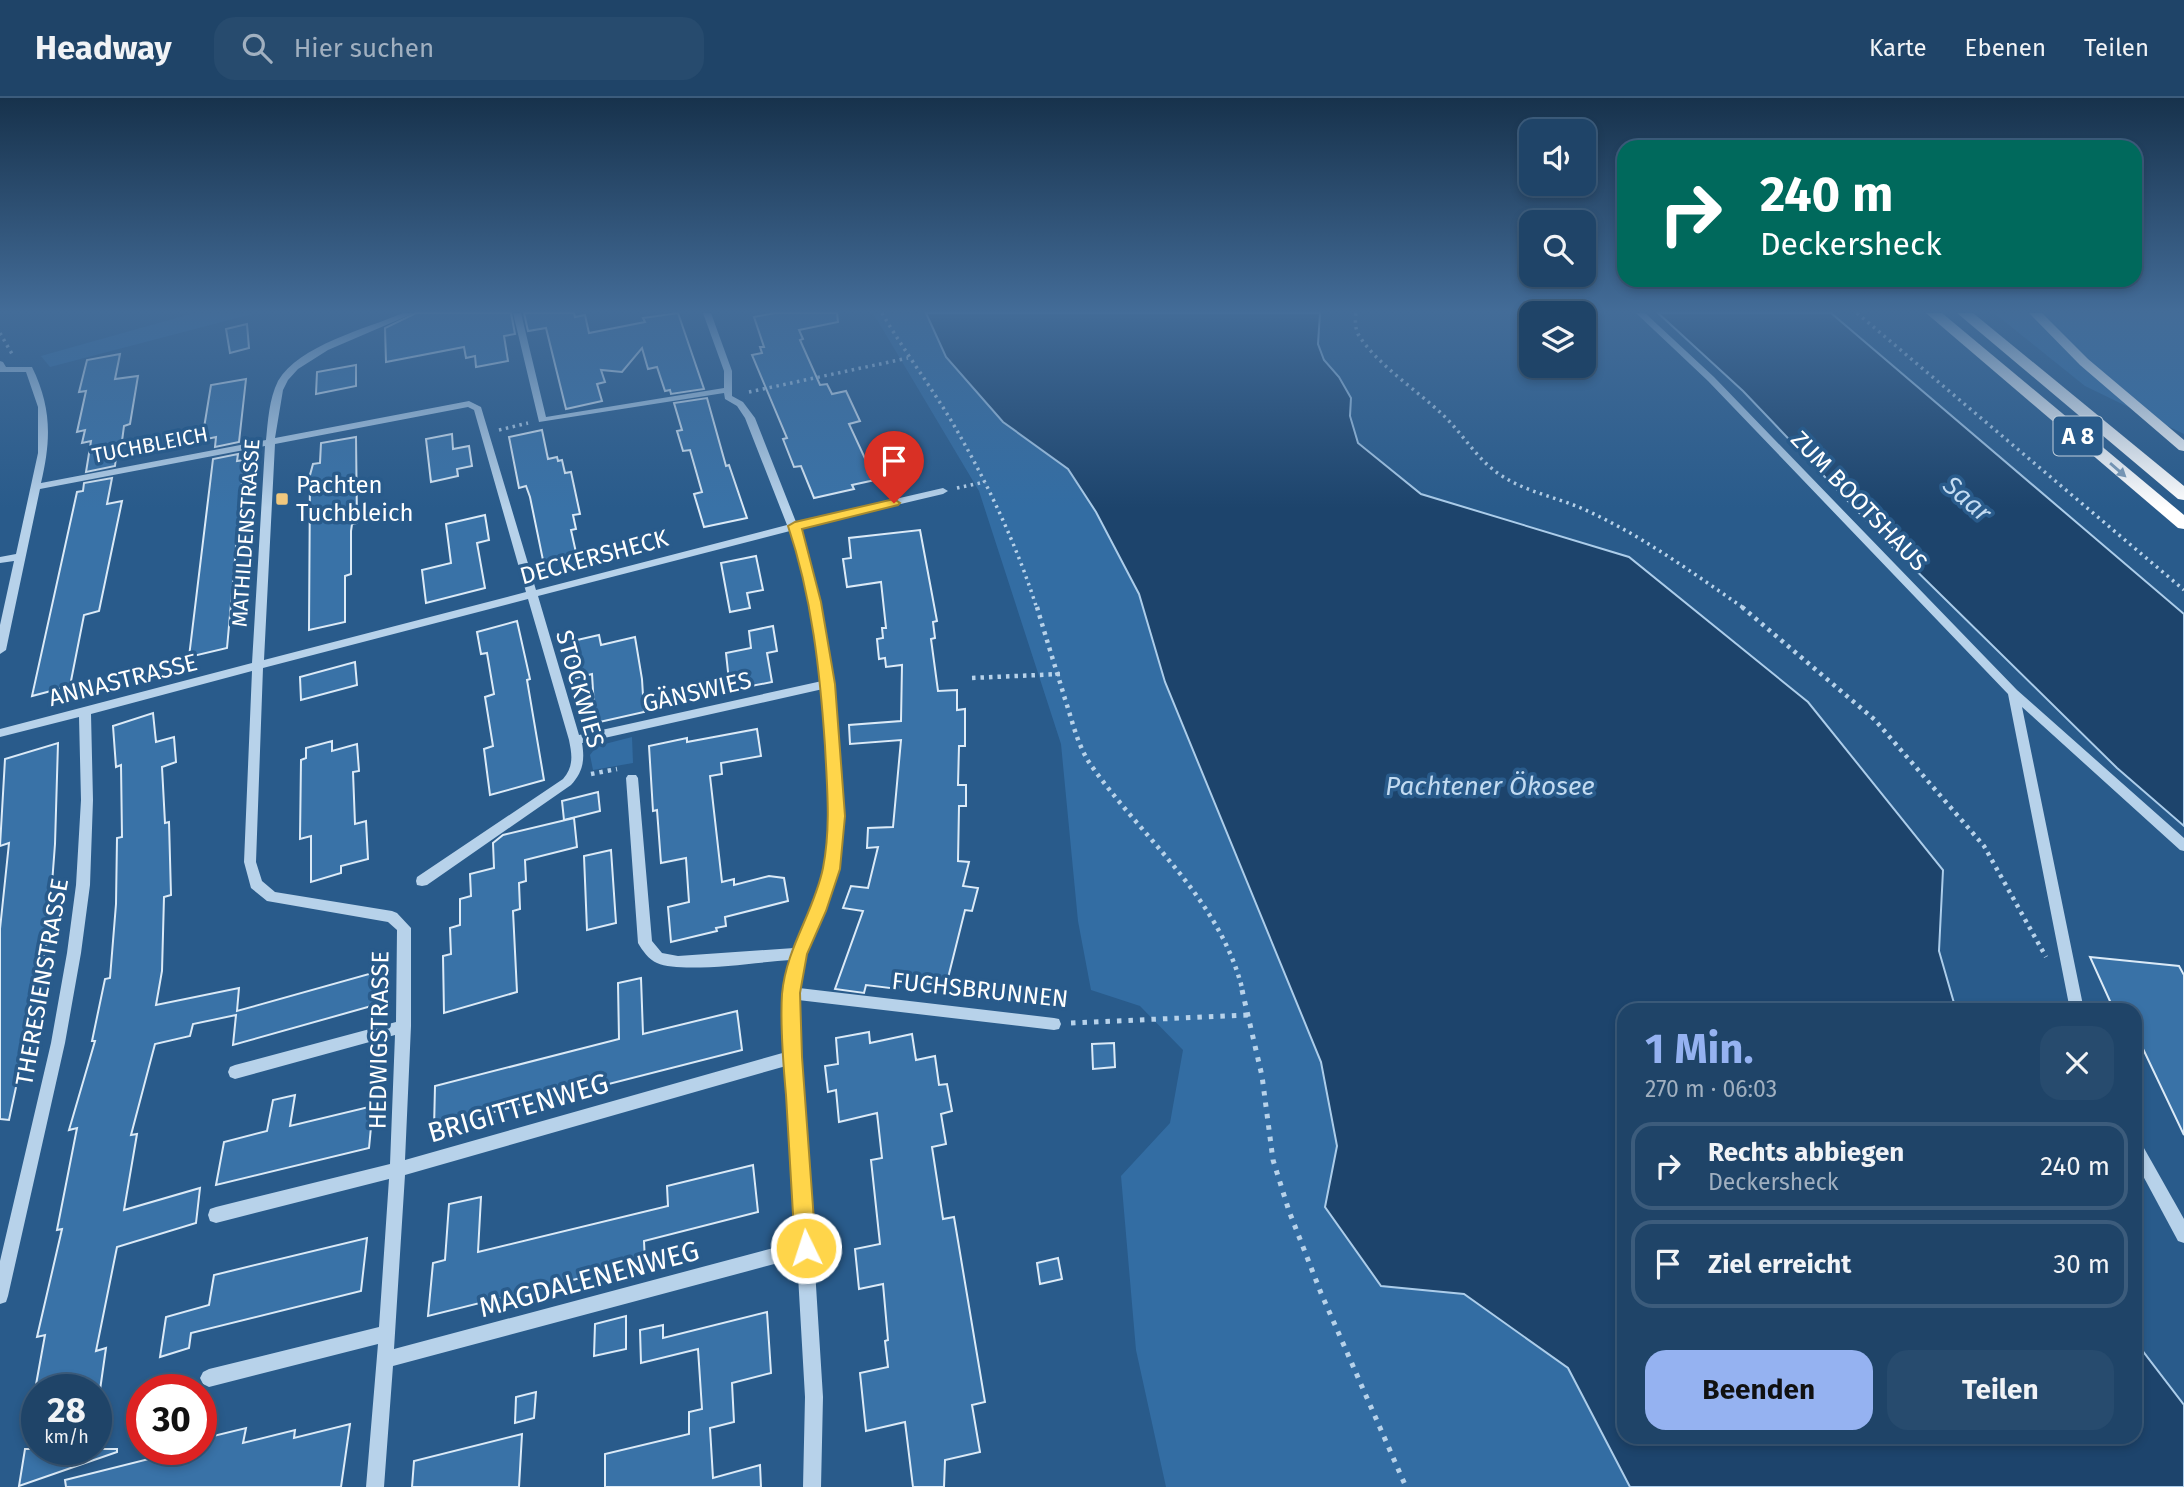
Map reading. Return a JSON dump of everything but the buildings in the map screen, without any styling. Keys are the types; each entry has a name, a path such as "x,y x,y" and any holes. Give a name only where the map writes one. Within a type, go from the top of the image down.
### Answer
{"highway":[{"name":"A 8","path":"2010,378 2184,524"},
{"name":"A 8","path":"2042,378 2184,495"}],"main road":[{"path":"2103,378 2184,447"}],"street":[{"path":"0,650 37,487 45,433 43,407 32,378"},
{"name":"MATHILDENSTRASSE","path":"257,667 271,440 279,388 287,378"},
{"path":"532,378 542,420 727,393 740,404 750,418 804,554 828,684 837,816 831,869 818,911 798,954 791,993 814,1397 811,1487"},
{"path":"727,393 728,378"},
{"name":"ZUM BOOTSHAUS","path":"1710,378 2013,693 2184,846"},
{"name":"TUCHBLEICH","path":"37,487 469,404 478,410 485,431"},
{"name":"STOCKWIES","path":"422,881 567,782 577,772 579,764 575,740 485,431"},
{"name":"DECKERSHECK","path":"257,667 795,526 948,490"},
{"path":"0,560 20,556"},
{"name":"ANNASTRASSE","path":"0,733 257,667"},
{"name":"HEDWIGSTRASSE","path":"257,667 250,862 256,884 272,897 392,917 404,928 399,1169 375,1487"},
{"name":"GÄNSWIES","path":"575,740 828,684"},
{"path":"2013,693 2076,1003"},
{"name":"THERESIENSTRASSE","path":"0,1296 58,1043 74,953 83,885 87,800 85,712"},
{"path":"632,778 645,943 658,958 678,962 798,954"},
{"name":"FUCHSBRUNNEN","path":"791,993 1054,1024"},
{"path":"234,1072 404,1026"},
{"name":"BRIGITTENWEG","path":"216,1215 399,1169 793,1057"},
{"path":"2142,1159 2184,1235"},
{"name":"MAGDALENENWEG","path":"385,1360 806,1248"},
{"path":"217,1376 387,1333"}],"path":[{"path":"727,393 806,378"},
{"path":"922,378 951,421 985,482 1032,592 1060,674 1079,743 1092,767 1181,875 1223,934 1236,964 1262,1076 1273,1160 1289,1211 1321,1293 1406,1487"},
{"path":"1401,378 1446,418 1480,459 1502,476 1531,492 1581,508 1660,550 1759,619 1875,720 1983,846 2052,967"},
{"path":"1934,378 2184,590"},
{"path":"485,431 542,420"},
{"path":"948,490 985,482"},
{"path":"972,678 1060,674"},
{"path":"577,772 593,775 624,768 632,778"},
{"name":"FUCHSBRUNNEN","path":"1054,1024 1248,1015"}],"shaded area":[{"path":"912,378 964,378 1003,422 1068,469 1096,512 1139,594 1165,682 1321,1062 1337,1146 1325,1207 1381,1286 1464,1294 1568,1368 1630,1487 1166,1487 1136,1350 1121,1176 1170,1123 1183,1050 1140,1006 1091,990 1078,921 1061,744 979,491"},
{"path":"2075,378 2184,378 2184,434 2085,386"},
{"path":"632,737 633,763 593,770 590,755 597,746"}],"water":[{"name":"Pachtener Ökosee","path":"964,378 1339,378 1351,398 1350,416 1358,443 1421,494 1629,557 1808,702 1943,870 1939,951 1954,1003 1617,1003 1617,1444 2142,1444 2142,1350 2184,1405 2184,1487 1630,1487 1568,1368 1464,1294 1381,1286 1325,1207 1337,1146 1321,1062 1165,682 1139,594 1096,512 1068,469 1003,422"},
{"name":"Saar","path":"1729,378 1907,378 2184,614 2184,826 2117,768 1885,540"}],"place":[{"name":"Pachten Tuchbleich","path":"282,499"}],"route":[{"path":"806,1248 791,993 798,954 818,911 831,869 837,816 828,684 804,554 795,526 894,503"}]}
